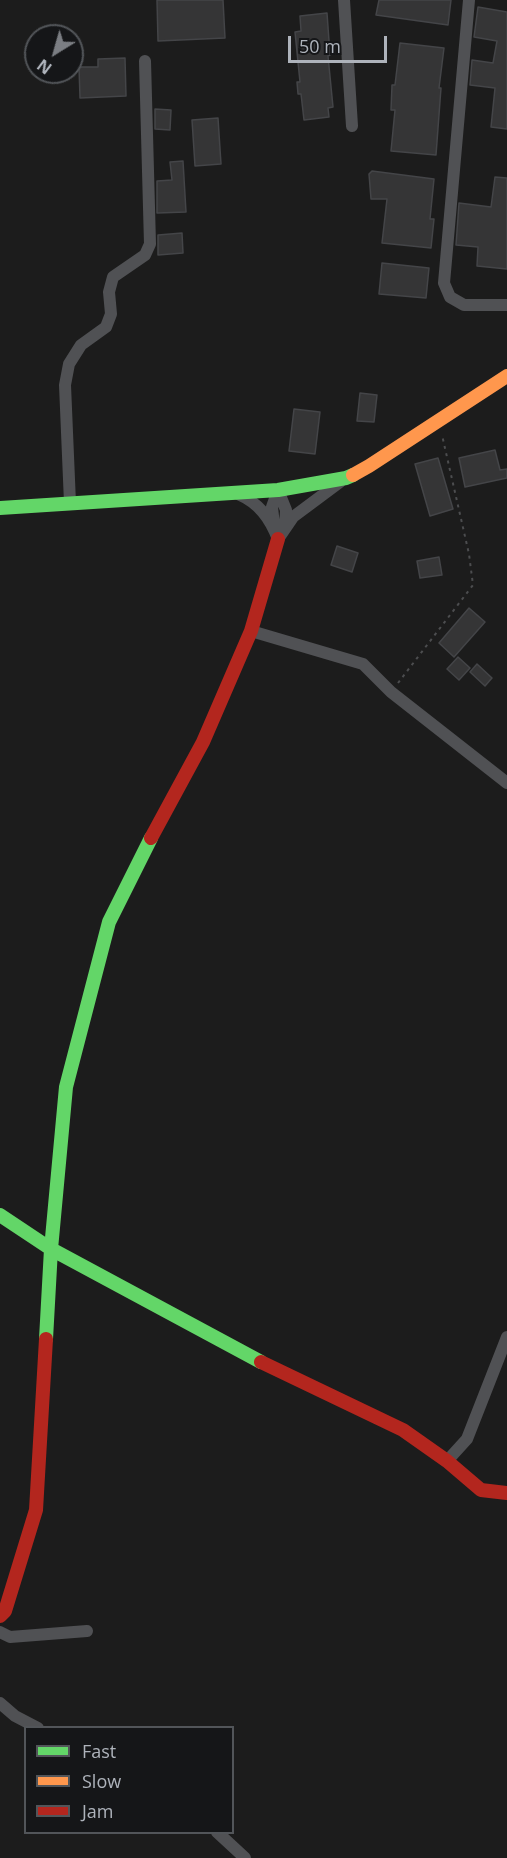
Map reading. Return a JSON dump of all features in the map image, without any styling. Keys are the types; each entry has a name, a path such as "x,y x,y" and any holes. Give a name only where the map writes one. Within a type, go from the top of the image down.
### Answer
{"street":[{"path":"344,0 352,126"},
{"path":"469,0 444,283 450,297 464,305 507,305"},
{"path":"70,504 65,385 69,364 81,345 106,327 111,314 109,292 113,277 145,255 150,244 145,61"},
{"path":"279,532 303,508 346,477 369,466 507,376"},
{"path":"0,508 278,490 346,477"},
{"path":"0,1616 5,1611 36,1510 51,1249 66,1087 109,922 139,860 202,742 251,631 286,510 278,490"},
{"path":"237,493 262,508 279,532"},
{"path":"251,631 363,664 391,693 507,783"},
{"path":"0,1215 51,1249 278,1371 403,1430 447,1461 481,1490 507,1493"},
{"path":"447,1461 467,1439 507,1337"},
{"path":"0,1632 10,1637 87,1631"},
{"path":"0,1703 15,1716 34,1726"},
{"path":"218,1834 245,1858"}],"path":[{"path":"391,693 473,585 469,554 438,420"}],"building":[{"path":"157,0 223,0 225,38 158,41"},
{"path":"379,0 451,0 448,25 376,15"},
{"path":"478,7 507,12 507,129 491,127 495,88 470,85 472,60 493,63 497,41 474,37"},
{"path":"327,13 333,107 328,108 329,117 304,120 301,94 298,94 297,82 300,82 295,32 301,31 300,16"},
{"path":"400,43 444,48 439,88 441,88 436,155 391,151 395,110 391,110 392,85 395,85"},
{"path":"125,58 126,96 80,98 80,84 84,84 84,67 98,67 98,59"},
{"path":"155,109 171,110 170,130 155,129"},
{"path":"218,118 221,164 195,166 192,120"},
{"path":"183,161 186,212 157,213 157,181 172,180 170,162"},
{"path":"372,171 434,179 430,219 434,219 431,248 382,243 387,199 371,199 369,174"},
{"path":"495,177 507,178 507,269 477,266 478,247 456,245 459,203 491,207"},
{"path":"182,233 183,253 158,255 158,235"},
{"path":"382,263 429,268 426,298 379,294"},
{"path":"360,393 377,395 374,422 357,421"},
{"path":"294,409 320,412 315,454 289,451"},
{"path":"495,450 500,470 507,469 507,478 465,487 459,458"},
{"path":"438,458 453,509 430,516 415,464"},
{"path":"337,546 358,553 352,572 331,565"},
{"path":"439,557 442,575 420,578 417,561"},
{"path":"469,608 485,622 454,657 439,643"},
{"path":"458,657 470,668 459,680 447,669"},
{"path":"477,664 492,678 485,686 470,672"}],"traffic: fast":[{"path":"0,508 278,490 353,475"},
{"path":"46,1339 51,1249 66,1087 109,922 151,838"},
{"path":"0,1215 51,1249 261,1362"}],"traffic: slow":[{"path":"353,475 507,376"}],"traffic: jam":[{"path":"151,838 203,742 251,631 278,539"},
{"path":"0,1616 5,1611 36,1510 46,1339"},
{"path":"261,1362 403,1430 447,1461 481,1490 507,1493"}]}
